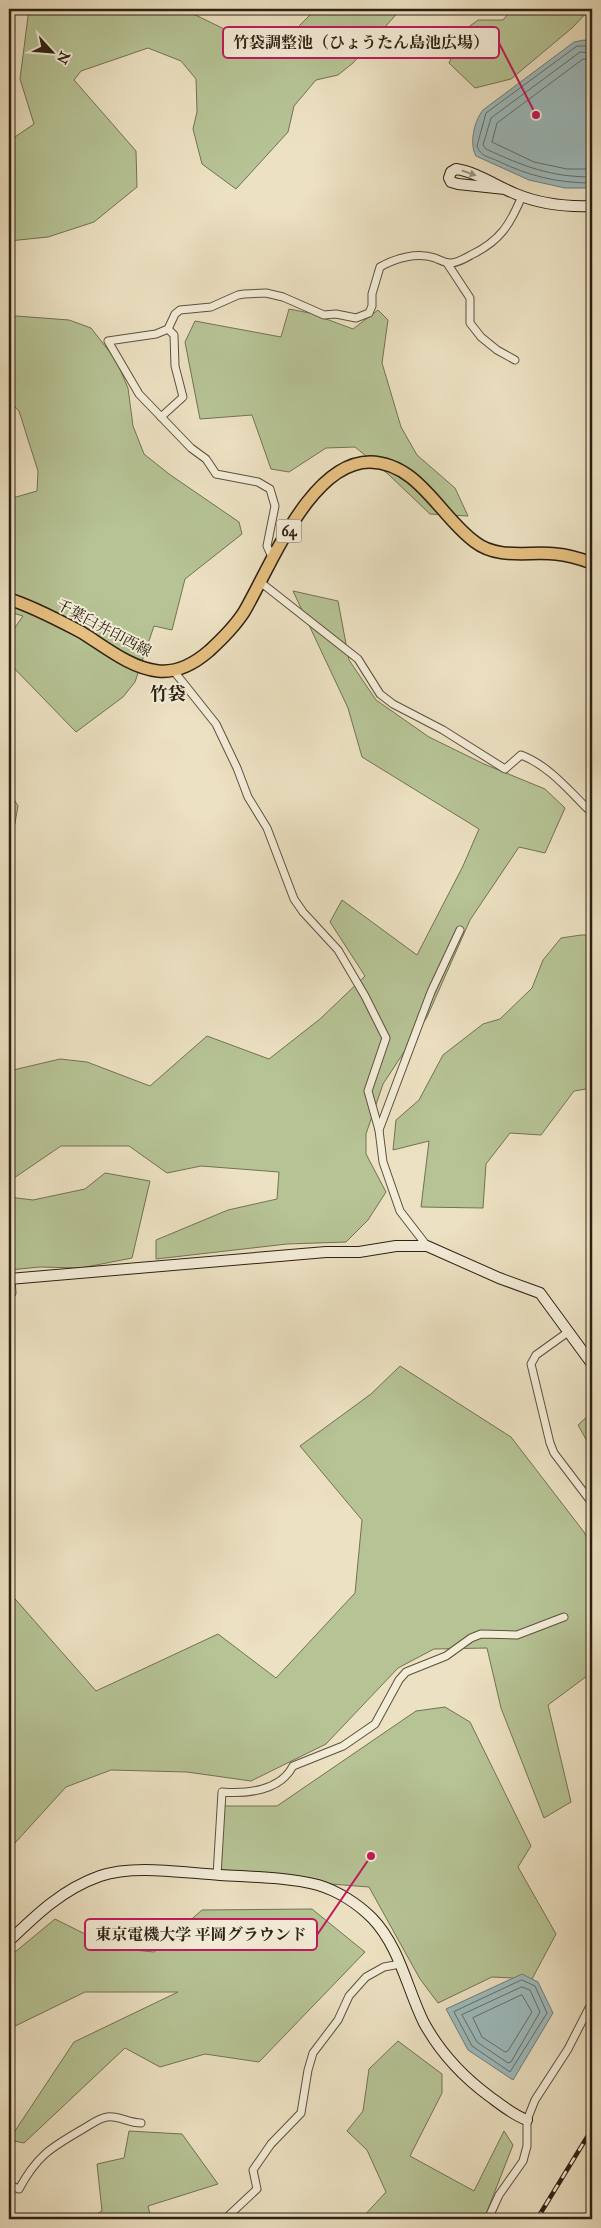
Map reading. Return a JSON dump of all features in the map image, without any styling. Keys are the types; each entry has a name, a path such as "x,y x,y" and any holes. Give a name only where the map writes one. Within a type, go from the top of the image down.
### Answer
{"main road":[{"name":"千葉臼井印西線","path":"9,599 49,616 148,670 173,670 192,664 216,645 243,614 272,557 316,491 340,470 368,462 382,463 407,474 466,535 486,548 514,553 555,553 592,564"}],"street":[{"path":"505,189 522,196 561,205 592,206"},
{"path":"272,557 267,546 275,506 270,489 258,482 216,474 206,459 191,448 139,394 108,341 156,334 168,329 175,314 180,310 211,307 244,294 266,293 283,296 324,315 336,314 356,318 369,313 372,306 375,281 380,267 407,256 434,257 448,263 458,262 499,237 514,216 522,196"},
{"path":"448,263 470,298 470,323 480,337 515,360"},
{"path":"161,417 183,397 175,366 174,335 168,329"},
{"path":"259,581 358,659 380,694 393,704 443,730 505,769 521,755 534,760 566,786 592,813"},
{"path":"173,670 216,724 237,768 248,797 267,828 294,899 303,912 338,950 365,996 386,1038 368,1091 379,1130 383,1162 396,1201 400,1211 427,1246"},
{"path":"379,1130 432,992 460,930"},
{"path":"9,1298 12,1293 10,1279 326,1252 359,1252 396,1246 427,1246 499,1278 540,1293 592,1364"},
{"path":"568,1332 536,1355 531,1364 552,1448 592,1503"},
{"path":"217,1875 222,1792 235,1793 267,1788 281,1781 289,1774 293,1766 343,1746 375,1724 406,1672 446,1656 471,1638 481,1634 517,1635 564,1617"},
{"path":"9,1941 48,1903 73,1887 102,1875 137,1870 217,1875 302,1882 334,1891 357,1905 372,1919 386,1937 400,1964 424,2022 451,2063 471,2083 527,2120"},
{"path":"225,2219 257,2189 253,2170 271,2144 301,2112 308,2070 313,2053 338,2020 349,1996 366,1977 384,1967 400,1964"},
{"path":"488,2219 499,2195 522,2161 527,2146 527,2120 535,2100 568,2049 592,2002"},
{"path":"9,2185 19,2189 40,2157 54,2145 106,2117 117,2117 126,2122 141,2123"}],"green space":[{"path":"29,9 183,9 249,41 291,34 316,9 401,9 353,63 338,75 316,80 294,106 288,132 236,189 202,164 193,129 197,112 196,79 181,61 148,48 81,71 74,80 136,151 137,187 94,222 48,237 9,241 9,141 34,124 20,79"},
{"path":"512,9 590,9 572,28 511,79 475,88 449,63 462,32 478,20 503,20"},
{"path":"289,309 310,313 353,329 378,310 388,320 382,363 401,427 417,455 455,488 468,516 430,514 388,474 355,447 326,448 289,472 271,469 252,415 200,419 185,342 195,321 281,337"},
{"path":"16,316 69,320 91,328 116,360 128,388 133,426 144,454 169,474 239,522 242,534 185,579 172,630 154,626 135,682 123,697 76,732 9,663 9,636 23,616 9,612 9,494 16,497 37,491 38,471 19,411 9,401 9,322"},
{"path":"293,591 338,601 349,660 376,700 429,737 484,764 545,789 565,808 545,853 519,847 470,920 427,1017 383,1084 366,1134 366,1154 386,1192 368,1220 346,1242 287,1244 156,1259 156,1240 228,1210 277,1199 279,1172 201,1166 167,1173 129,1146 61,1146 14,1178 9,1178 9,1071 60,1059 87,1062 150,1086 207,1036 269,1059 320,1019 365,976 330,922 342,900 417,955 463,866 479,829 362,757 348,708"},
{"path":"9,791 18,806 12,840 9,845"},
{"path":"592,935 592,1020 587,1026 592,1030 592,1088 574,1091 541,1135 510,1133 486,1164 483,1208 421,1207 429,1141 393,1150 396,1120 419,1100 443,1055 483,1024 500,1019 532,988 543,960 561,938"},
{"path":"105,1173 150,1181 132,1258 81,1268 40,1267 9,1270 9,1197 33,1200 85,1189"},
{"path":"400,1366 511,1437 584,1532 592,1549 592,1678 587,1676 548,1705 571,1802 544,1818 501,1708 487,1648 434,1649 398,1668 326,1744 251,1781 187,1772 111,1770 66,1787 14,1844 9,1852 9,1592 96,1691 218,1634 276,1678 355,1593 362,1520 300,1446 371,1394"},
{"path":"592,1412 592,1450 578,1425"},
{"path":"445,1707 470,1722 531,1846 518,1867 556,1934 532,1979 492,1977 438,2003 420,1979 369,1887 217,1875 221,1806 277,1806 416,1711"},
{"path":"312,1909 365,1952 259,2062 205,2054 160,2067 125,2048 24,2143 9,2140 74,2042 178,1992 85,1992 9,2029 9,1957 55,1919 113,1948 154,1952 202,1910"},
{"path":"398,2041 442,2074 442,2093 410,2156 474,2191 504,2131 513,2145 486,2214 479,2219 361,2219 386,2192 367,2150 347,2131 363,2111 369,2069"},
{"path":"129,2131 182,2134 218,2184 148,2206 151,2219 88,2219 102,2211 97,2164 124,2158"}],"water":[{"path":"584,40 592,42 592,188 565,188 529,180 476,156 473,139 477,120 483,110 574,42"},
{"path":"522,1974 538,1982 553,2013 513,2080 468,2050 446,2009"}],"railway":[{"path":"537,2219 592,2129"}],"place":[{"name":"竹袋調整池（ひょうたん島池広場）","path":"536,115"},
{"name":"東京電機大学 平岡グラウンド","path":"371,1856"}],"district":[{"name":"竹袋","path":"168,694"}]}
